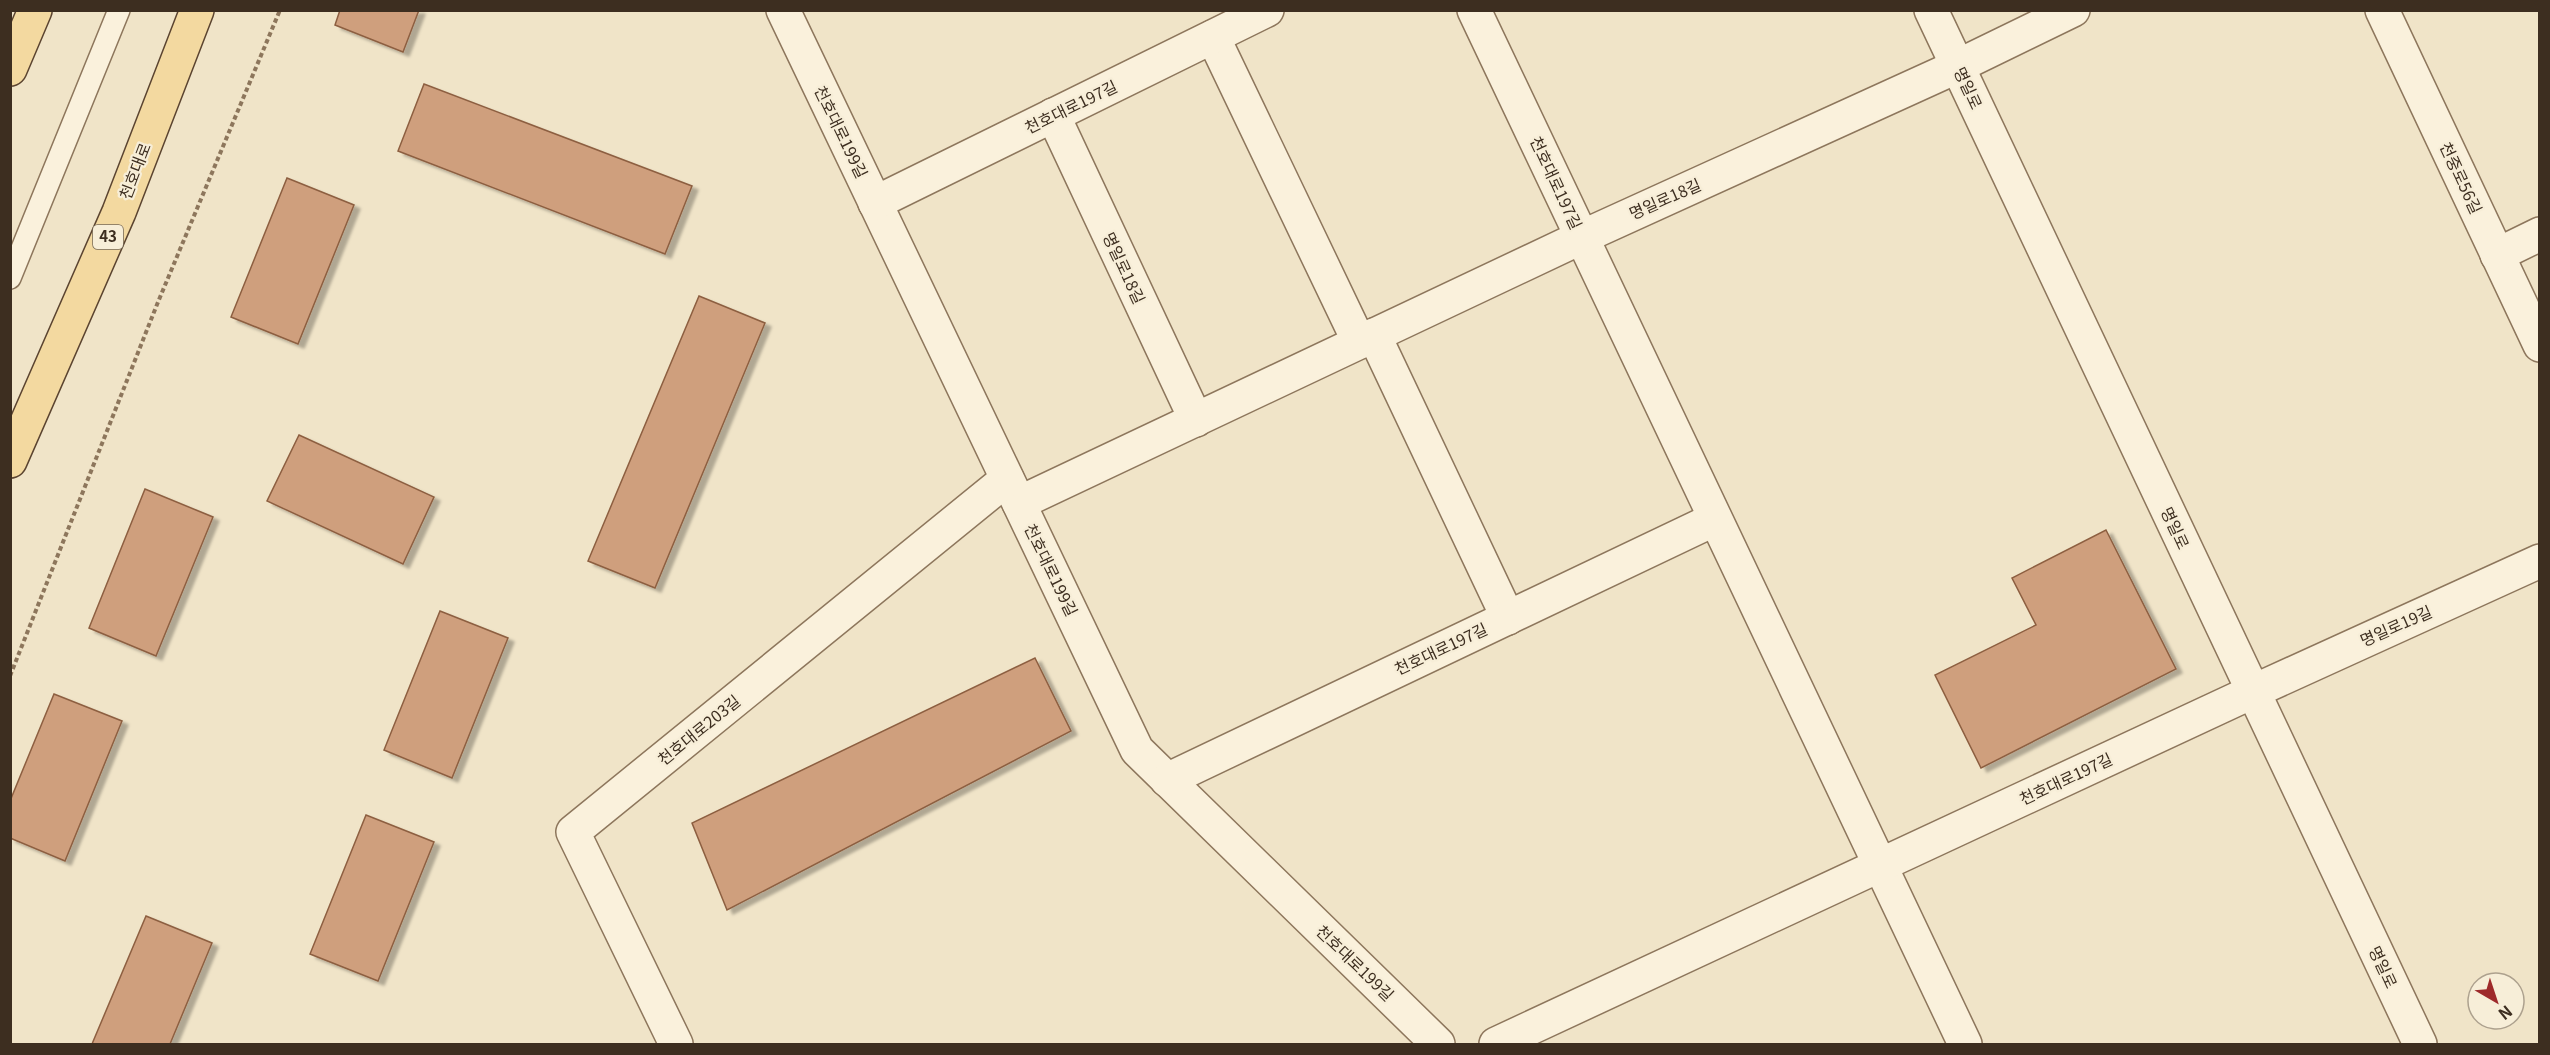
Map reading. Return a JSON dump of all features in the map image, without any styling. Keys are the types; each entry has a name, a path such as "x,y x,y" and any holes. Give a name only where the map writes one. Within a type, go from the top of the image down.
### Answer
{"main road":[{"path":"10,69 35,10"},
{"name":"천호대로","path":"10,461 119,212 197,10"}],"street":[{"name":"천호대로199길","path":"783,10 1137,750 1438,1044"},
{"name":"천호대로197길","path":"1474,10 1965,1044"},
{"name":"명일로","path":"1931,10 2420,1044"},
{"name":"명일로18길","path":"1013,491 1196,420 1582,237 1958,66 2073,10"},
{"name":"천중로56길","path":"2382,10 2540,345"},
{"name":"천호대로197길","path":"875,203 1053,116 1239,20"},
{"path":"1239,20 1367,339 1508,618"},
{"name":"명일로18길","path":"1053,116 1196,420"},
{"path":"2497,255 2540,234"},
{"name":"천호대로203길","path":"676,1044 573,832 1013,491"},
{"name":"천호대로197길","path":"1167,780 1715,519"},
{"name":"명일로19길","path":"2252,692 2540,561"},
{"name":"천호대로197길","path":"1496,1044 2252,692"}],"lane":[{"path":"10,278 118,10"}],"path":[{"path":"10,676 158,302 279,10"}],"building":[{"path":"340,10 419,10 403,52 335,25"},
{"path":"424,84 692,186 665,254 398,151"},
{"path":"287,178 354,205 298,344 231,317"},
{"path":"699,296 765,323 655,588 588,561"},
{"path":"299,435 434,497 403,564 267,501"},
{"path":"145,489 213,517 156,656 89,628"},
{"path":"2106,530 2176,669 1981,768 1935,675 2036,625 2012,578"},
{"path":"440,611 508,638 452,778 384,750"},
{"path":"1035,658 1071,731 727,910 692,823"},
{"path":"54,694 122,721 65,861 10,838 10,801"},
{"path":"366,815 434,842 378,981 310,954"},
{"path":"146,916 212,943 170,1044 92,1044"}]}
